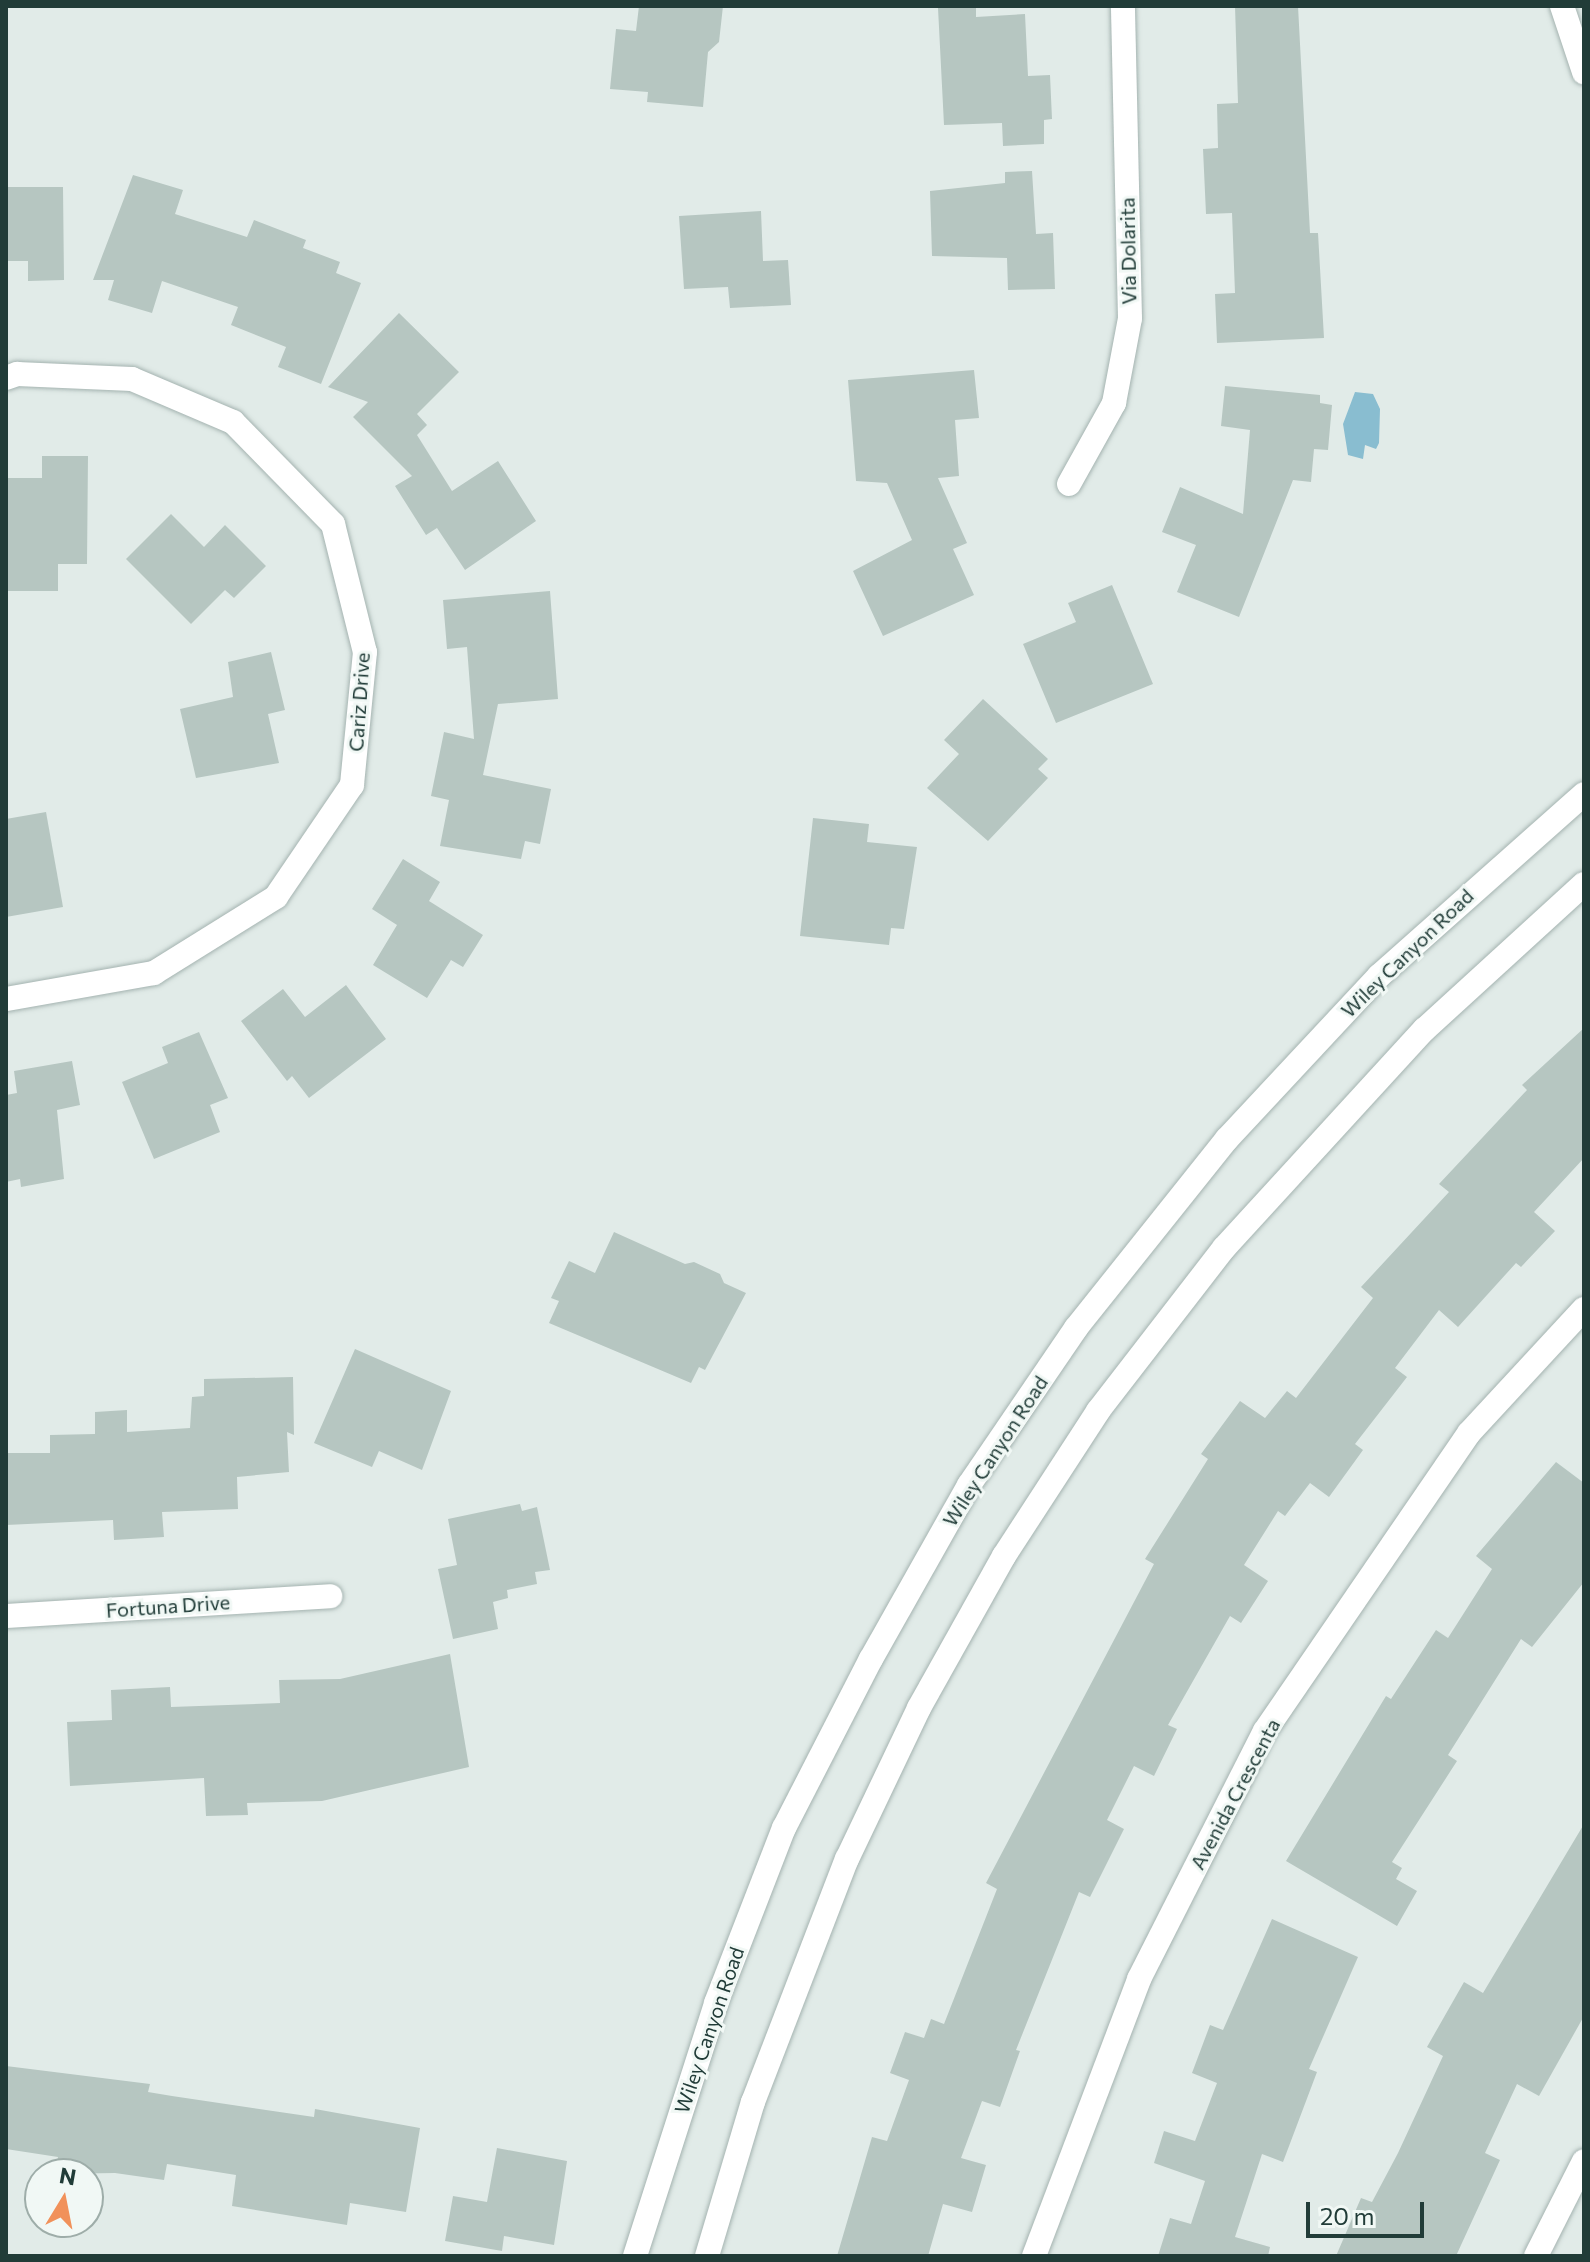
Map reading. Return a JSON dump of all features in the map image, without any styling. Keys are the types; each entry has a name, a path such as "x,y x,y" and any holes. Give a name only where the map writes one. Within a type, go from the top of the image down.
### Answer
{"main road":[{"name":"Via Dolarita","path":"1069,484 1114,403 1130,318 1123,6"},
{"path":"1562,6 1584,72"},
{"name":"Cariz Drive","path":"6,378 17,374 132,379 233,422 333,524 365,652 352,785 276,897 154,973 6,999"},
{"name":"Wiley Canyon Road","path":"635,2256 716,2003 784,1828 871,1659 969,1485 1076,1328 1227,1139 1379,976 1584,794"},
{"path":"707,2256 753,2102 847,1859 919,1708 1004,1556 1098,1411 1224,1248 1425,1029 1584,884"},
{"name":"Avenida Crescenta","path":"1034,2256 1139,1979 1265,1731 1469,1433 1584,1309"},
{"name":"Fortuna Drive","path":"6,1616 330,1596"},
{"path":"1536,2256 1584,2161"}],"water":[{"path":"1355,392 1373,394 1380,409 1379,443 1376,449 1365,445 1363,459 1348,455 1343,424"}],"building":[{"path":"639,6 723,6 719,42 708,52 703,107 647,102 648,92 610,89 616,29 636,31"},
{"path":"1235,6 1298,6 1310,233 1318,233 1324,338 1217,343 1215,294 1235,293 1232,213 1206,214 1203,149 1218,148 1217,104 1238,103"},
{"path":"976,7 976,17 1025,14 1028,76 1050,75 1052,119 1044,120 1044,144 1003,146 1002,123 944,125 938,8"},
{"path":"1032,171 1036,234 1053,233 1055,289 1008,290 1007,258 932,256 930,191 1005,183 1005,172"},
{"path":"133,175 183,190 175,214 247,237 254,220 306,240 303,248 340,262 336,273 361,283 321,384 278,367 286,347 231,325 238,307 162,281 152,313 108,300 114,280 93,280"},
{"path":"6,187 63,187 64,280 28,281 28,261 6,261"},
{"path":"761,211 763,261 788,260 791,305 730,308 728,287 684,289 679,216"},
{"path":"399,313 459,372 417,414 427,425 417,435 452,491 498,461 536,521 465,570 437,528 426,535 395,486 412,476 353,417 368,402 328,387"},
{"path":"974,370 979,418 955,420 959,476 938,478 967,543 953,549 974,595 883,636 853,571 912,540 887,483 856,481 848,380"},
{"path":"1225,386 1320,395 1320,403 1332,405 1328,450 1314,449 1311,482 1293,480 1239,617 1177,592 1196,545 1162,532 1180,487 1243,514 1250,430 1221,426"},
{"path":"42,456 88,456 87,564 58,564 58,591 6,591 6,478 42,478"},
{"path":"171,514 204,547 225,525 266,566 234,598 225,590 191,624 126,559"},
{"path":"1112,585 1153,684 1056,723 1023,644 1076,622 1068,603"},
{"path":"550,591 558,699 498,704 483,775 551,789 540,844 525,841 521,859 440,846 449,800 431,796 444,732 474,739 467,647 447,649 443,600"},
{"path":"271,652 285,710 268,714 279,763 196,778 180,709 233,697 228,662"},
{"path":"983,699 1048,759 1038,769 1048,778 988,841 927,788 959,754 944,740"},
{"path":"46,812 63,907 6,917 6,819"},
{"path":"813,818 869,824 867,842 917,847 904,929 891,928 889,945 800,936"},
{"path":"403,859 440,882 429,901 483,935 463,967 451,960 427,998 373,965 397,925 372,909"},
{"path":"346,985 386,1039 309,1098 292,1076 287,1081 241,1021 283,989 305,1017"},
{"path":"1584,1028 1584,1158 1534,1212 1555,1231 1521,1267 1516,1263 1458,1327 1439,1310 1395,1368 1407,1377 1355,1444 1363,1450 1329,1497 1310,1483 1285,1516 1278,1511 1244,1565 1268,1581 1241,1623 1230,1616 1168,1725 1177,1729 1154,1776 1134,1766 1107,1820 1124,1829 1090,1897 1079,1892 1016,2050 1020,2051 1000,2107 982,2101 961,2158 986,2165 972,2212 943,2204 928,2256 837,2256 872,2137 887,2141 909,2080 890,2073 905,2032 924,2038 931,2019 944,2024 997,1889 986,1883 1154,1564 1145,1559 1208,1459 1201,1454 1240,1401 1265,1418 1287,1391 1296,1398 1373,1298 1361,1287 1449,1192 1439,1184 1527,1090 1522,1085"},
{"path":"199,1032 228,1098 210,1105 220,1132 154,1159 122,1082 168,1063 162,1047"},
{"path":"72,1061 80,1105 57,1110 64,1179 21,1187 20,1179 6,1182 6,1095 17,1093 14,1071"},
{"path":"614,1232 685,1264 694,1262 720,1274 724,1283 746,1293 705,1370 699,1367 691,1383 549,1323 559,1301 551,1298 569,1261 595,1273"},
{"path":"355,1349 451,1391 422,1470 379,1451 372,1467 314,1443"},
{"path":"293,1377 294,1435 287,1432 289,1472 237,1477 238,1509 162,1512 164,1537 114,1540 113,1520 6,1525 6,1453 50,1453 50,1435 95,1434 95,1412 127,1410 127,1432 190,1428 192,1397 204,1396 204,1379"},
{"path":"1556,1462 1584,1483 1584,1582 1532,1647 1521,1639 1448,1755 1457,1761 1392,1862 1402,1868 1396,1879 1417,1891 1397,1926 1286,1861 1386,1696 1391,1699 1436,1630 1448,1638 1492,1569 1476,1556"},
{"path":"520,1504 522,1511 537,1507 550,1570 535,1572 537,1584 507,1590 508,1598 493,1602 498,1629 453,1639 438,1569 457,1565 448,1519"},
{"path":"450,1654 469,1767 322,1801 247,1803 248,1815 206,1816 204,1778 70,1786 67,1722 112,1720 111,1690 170,1687 171,1707 280,1703 279,1680 340,1679"},
{"path":"1584,1824 1584,2016 1539,2096 1517,2084 1485,2153 1500,2160 1456,2256 1336,2256 1361,2198 1372,2202 1398,2153 1443,2056 1427,2047 1464,1982 1483,1993"},
{"path":"1272,1919 1358,1957 1309,2069 1317,2072 1283,2162 1262,2154 1235,2237 1270,2247 1268,2256 1158,2256 1170,2218 1191,2224 1205,2181 1154,2163 1164,2131 1195,2141 1217,2083 1192,2073 1210,2025 1223,2030"},
{"path":"6,2066 150,2084 148,2092 172,2096 314,2117 315,2109 420,2128 406,2212 350,2203 347,2225 232,2206 236,2175 167,2164 164,2180 104,2173 104,2158 58,2158 6,2149"},
{"path":"497,2148 567,2161 554,2245 504,2236 502,2251 445,2241 453,2196 487,2202"}]}
